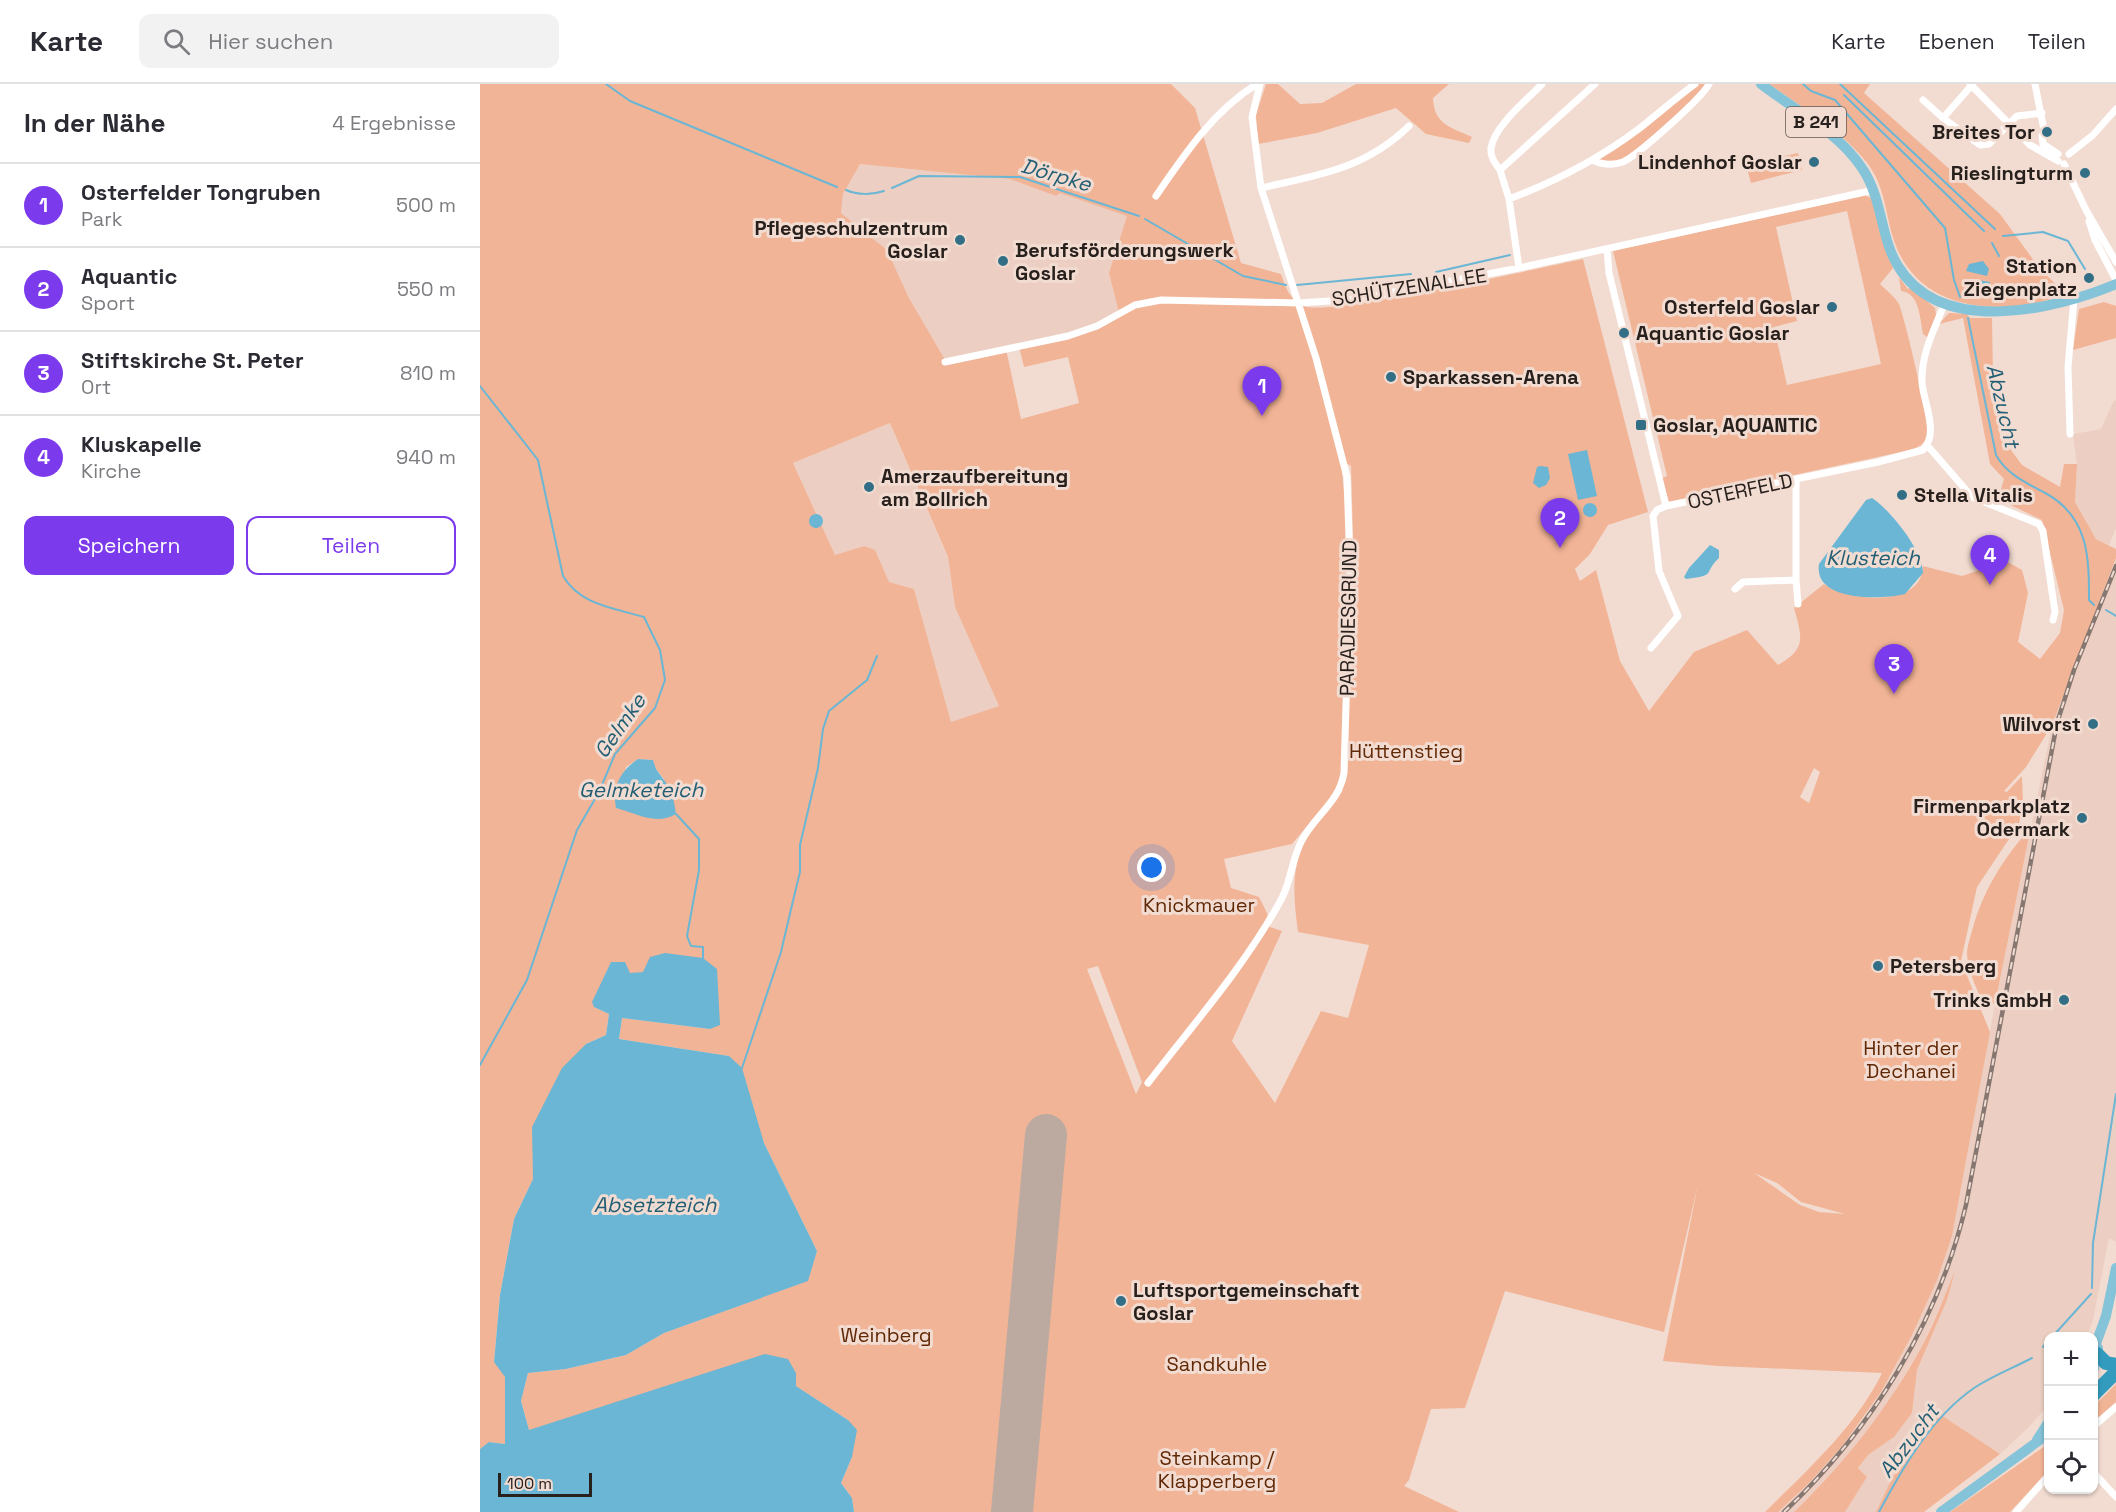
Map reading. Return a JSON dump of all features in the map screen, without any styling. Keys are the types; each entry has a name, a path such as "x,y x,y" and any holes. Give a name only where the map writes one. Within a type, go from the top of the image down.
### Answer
{"highway":[{"path":"2098,1354 2106,1363 2116,1365"},
{"path":"2098,1390 2116,1372"}],"main road":[{"name":"B 241","path":"1761,84 1839,141 1860,164 1874,189 1891,247 1902,272 1921,292 1941,304 1983,311 2049,305 2074,299 2094,292 2101,285 2116,282"},
{"path":"2098,1344 2116,1268"},
{"path":"2031,1449 2044,1430"},
{"path":"1941,1512 2044,1438"}],"street":[{"name":"PARADIESGRUND","path":"1148,1083 1221,992 1269,918 1286,889 1301,841 1336,797 1344,773 1350,568 1347,477 1299,303 1274,234 1261,188 1252,117 1259,84"},
{"path":"1156,196 1194,143 1230,105 1259,84"},
{"path":"1519,268 1509,199 1500,170 1491,156 1492,142 1507,120 1542,84"},
{"path":"1500,170 1595,84"},
{"path":"1509,199 1547,185 1592,160 1640,128 1695,84"},
{"path":"1592,160 1605,165 1622,162 1634,156 1695,101 1709,84"},
{"path":"2035,84 2043,125"},
{"path":"1943,118 1971,85 2030,145 2060,160"},
{"path":"1923,100 1980,145 1989,144 2017,116 2042,113"},
{"path":"2060,160 2064,151 2069,154 2093,135 2116,109"},
{"path":"1261,188 1357,164 1384,148 1409,126"},
{"path":"2042,136 2043,144 2060,160 2116,262"},
{"name":"SCHÜTZENALLEE","path":"945,362 1068,336 1097,326 1142,302 1161,300 1299,303 1358,299 1519,268 1874,189"},
{"path":"2086,210 2095,240 2116,282"},
{"name":"OSTERFELD","path":"1607,249 1609,273 1666,506 1796,480 1917,452 1927,445"},
{"path":"2070,434 2068,367 2074,299"},
{"path":"1941,304 1922,366 1922,384 1930,429 1927,445 1972,497 2039,524 2043,531 2054,603 2053,620"},
{"path":"1796,480 1798,604"},
{"path":"1651,648 1678,616 1659,571 1653,516 1657,510 1666,506"},
{"path":"1735,588 1743,582 1796,580"},
{"path":"2098,1423 2116,1407"},
{"path":"2098,1477 2116,1497"},
{"path":"2016,1512 2044,1481"}],"shaded area":[{"name":"Berufsförderungswerk Goslar","path":"860,164 1010,179 1056,196 1059,192 1127,216 1109,273 1120,317 1096,329 947,363 909,298 887,250 841,213 843,194"},
{"path":"2114,400 2116,401 2116,528 2109,545 2096,539 2075,502 2077,464 2073,434 2101,429"},
{"path":"890,423 948,558 955,607 999,706 951,722 914,589 889,582 864,546 835,555 793,463"},
{"path":"2116,558 2116,1242 2109,1238 2093,1320 2088,1332 2044,1332 2044,1410 2000,1454 1938,1413 1892,1478 1876,1512 1845,1512 1867,1477 1858,1468 1868,1455 1894,1437 1912,1413 1917,1370 1947,1300 1953,1277 1923,1344 1891,1398 1861,1439 1836,1470 1794,1512 1778,1512 1809,1483 1860,1423 1881,1392 1912,1335 1952,1236 1995,1004 2052,725"}],"green space":[{"path":"480,84 1171,84 1195,108 1241,263 1281,274 1291,296 1304,306 1321,307 1391,298 1583,259 1648,512 1608,525 1590,554 1575,569 1580,581 1596,570 1620,661 1649,711 1694,652 1747,630 1778,665 1794,653 1800,641 1794,608 1824,584 1849,594 1882,598 1910,589 1919,580 1923,566 1962,576 2006,561 2022,570 2028,593 2018,642 2040,659 2060,633 2064,610 2042,520 1998,499 2004,479 1990,464 1963,318 1939,324 1949,313 1967,314 1970,318 1992,318 1993,375 2000,390 2000,435 2022,465 2060,487 2064,464 2077,464 2075,502 2096,539 2116,549 2116,558 2052,725 2026,767 2004,791 2007,792 2022,776 2023,803 2019,824 1977,887 1961,961 1990,1032 1952,1236 1937,1280 1912,1335 1881,1392 1843,1445 1809,1483 1778,1512 1765,1512 1844,1430 1871,1393 1882,1373 1718,1366 1663,1361 1698,1184 1664,1332 1505,1291 1465,1408 1431,1409 1409,1480 1404,1486 1459,1512 854,1512 852,1498 841,1483 852,1457 848,1420 796,1386 796,1373 529,1430 521,1401 528,1373 566,1369 626,1355 664,1333 807,1281 817,1251 764,1143 729,1056 619,1039 622,1018 710,1029 644,972 630,974 594,1007 609,1014 606,1035 586,1044 533,1127 533,1179 514,1219 500,1295 494,1361 505,1376 505,1444 489,1442 480,1449","holes":["860,164 1010,179 1056,196 1060,193 1127,216 1109,273 1120,317 1064,340 1019,347 1024,367 1068,357 1079,403 1021,419 1006,349 947,363 909,298 887,250 841,213 843,194","890,423 948,557 955,607 999,706 951,722 914,589 889,582 875,550 864,546 835,555 793,463","1341,460 1351,466 1354,572 1345,768 1346,515","638,759 653,760 656,769 664,779 626,810 616,808 626,767","1814,768 1820,772 1809,803 1800,797","1343,790 1306,839 1297,862 1294,885 1298,932 1369,945 1348,1018 1321,1011 1275,1103 1232,1041 1282,931 1270,927 1267,913 1259,897 1231,888 1224,859 1292,844 1333,795","1098,966 1142,1082 1136,1094 1087,969","1754,1173 1777,1183 1801,1202 1845,1214 1819,1212 1800,1205"]},
{"path":"1266,84 1278,84 1300,104 1322,103 1356,84 1449,84 1433,98 1437,114 1445,124 1472,137 1469,143 1426,134 1396,108 1317,133 1258,144 1256,115"},
{"path":"1695,84 1709,84 1706,90 1622,162 1592,160"},
{"path":"1769,84 1870,84 1864,93 2000,214 2040,269 2066,294 2018,306 1993,307 1969,304 1946,297 1926,285 1909,269 1896,246 1879,184 1868,164 1834,131"},
{"path":"1798,153 1802,170 1751,183 1746,165"},
{"path":"1865,195 1872,199 1893,268 1880,284 1897,301 1902,313 1925,412 1927,435 1923,443 1901,452 1669,502 1662,478 1667,476 1613,251","holes":["1847,211 1881,364 1787,385 1774,327 1797,321 1776,227"]},
{"path":"1899,277 1908,289 1911,287 1935,308 1936,315 1928,338 1923,334 1916,302 1912,296 1901,291"},
{"path":"2104,302 2116,306 2116,338 2073,350 2079,309"},
{"path":"2031,827 1995,1004 1983,1003 1969,967 1967,954 1970,940 1982,902 1995,876"},
{"path":"1955,1271 1947,1300 1917,1370 1912,1413 1894,1437 1868,1455 1858,1468 1867,1477 1845,1512 1794,1512 1848,1454 1895,1391 1927,1337"},
{"path":"2116,1384 2116,1402 2098,1418 2098,1402"},
{"path":"1938,1413 2000,1454 1924,1512 1876,1512 1892,1478"},
{"path":"2044,1447 2044,1475 2010,1512 1950,1512"}],"water":[{"path":"1983,261 1989,269 1987,276 1966,271 1969,264"},
{"path":"1978,280 1990,282 1990,291 1985,295 1981,295"},
{"path":"1993,288 2009,292 2005,300 1991,295"},
{"path":"1587,450 1597,496 1578,500 1568,454"},
{"path":"1537,467 1548,467 1550,478 1546,485 1539,488 1533,483"},
{"name":"Klusteich","path":"1872,498 1904,531 1922,564 1923,573 1905,594 1881,597 1851,596 1827,586 1820,576 1819,564 1866,500"},
{"path":"1587,503 1593,503 1597,510 1593,517 1587,517 1583,513 1583,507"},
{"path":"816,514 821,516 823,521 821,526 816,528 811,526 809,521 811,516"},
{"path":"1710,545 1719,550 1719,558 1706,575 1686,579 1684,577 1689,568"},
{"name":"Gelmketeich","path":"638,759 653,760 656,769 672,791 676,814 654,819 616,808 616,786 626,769"},
{"name":"Absetzteich","path":"665,953 703,958 717,969 720,1025 710,1029 622,1018 619,1039 729,1056 742,1068 764,1143 817,1251 808,1281 664,1333 626,1355 566,1369 528,1373 521,1401 529,1430 765,1354 788,1359 796,1373 796,1386 848,1420 857,1430 852,1457 841,1483 852,1498 854,1512 480,1512 480,1449 489,1442 505,1444 505,1377 494,1362 500,1295 514,1219 533,1179 532,1127 562,1068 586,1044 606,1035 609,1014 594,1007 592,1002 611,962 625,962 630,973 643,972 650,957"}],"waterway":[{"name":"Dörpke","path":"606,84 630,101 837,187"},
{"name":"Abzucht","path":"1803,84 1811,91 1835,100 1945,228 1954,280 1960,297"},
{"path":"1840,84 1995,229"},
{"path":"1844,95 1984,231"},
{"name":"Dörpke","path":"892,188 919,176 1020,177 1139,216"},
{"name":"Dörpke","path":"846,190 865,194 884,191"},
{"name":"Dörpke","path":"1145,219 1243,276 1286,285"},
{"path":"2003,236 2043,232 2068,241 2085,269"},
{"path":"1992,243 1999,256"},
{"name":"Dörpke","path":"1436,272 1510,255"},
{"name":"Dörpke","path":"1297,285 1411,274"},
{"name":"Abzucht","path":"1968,318 1996,455 2012,473 2061,504 2079,527 2087,554 2089,600 2094,605"},
{"name":"Gelmke","path":"480,386 538,460 563,576 570,586 588,599 610,608 644,617 660,650 665,680 655,708 615,754 599,792 577,830 527,980 480,1065"},
{"name":"Abzucht","path":"2106,610 2116,616"},
{"path":"742,1068 781,952 800,872 800,845 818,768 823,729 829,711 867,680 877,656"},
{"path":"676,814 699,839 699,870 687,936 691,946 703,947 703,958"},
{"name":"Abzucht","path":"2092,1288 2093,1243 2116,1094"},
{"name":"Abzucht","path":"2057,1332 2091,1294"},
{"name":"Abzucht","path":"1879,1512 1919,1444 1944,1414 1974,1388 2032,1358"}],"runway":[{"path":"1012,1512 1046,1135"}],"railway":[{"path":"1784,1512 1846,1446 1898,1372 1938,1291 1954,1249 1966,1205 2057,723 2074,670 2116,566"}],"place":[{"name":"Breites Tor","path":"2047,132"},
{"name":"Lindenhof Goslar","path":"1814,162"},
{"name":"Rieslingturm","path":"2085,173"},
{"name":"Pflegeschulzentrum Goslar","path":"960,240"},
{"name":"Berufsförderungswerk Goslar","path":"1003,261"},
{"name":"Station Ziegenplatz","path":"2089,278"},
{"name":"Osterfeld Goslar","path":"1832,307"},
{"name":"Aquantic Goslar","path":"1624,333"},
{"name":"Sparkassen-Arena","path":"1391,377"},
{"name":"Osterfelder Tongruben","path":"1262,416"},
{"name":"Goslar, AQUANTIC","path":"1641,425"},
{"name":"Amerzaufbereitung am Bollrich","path":"869,487"},
{"name":"Stella Vitalis","path":"1902,495"},
{"name":"Aquantic","path":"1560,548"},
{"name":"Kluskapelle","path":"1990,585"},
{"name":"Stiftskirche St. Peter","path":"1894,694"},
{"name":"Wilvorst","path":"2093,724"},
{"name":"Firmenparkplatz Odermark","path":"2082,818"},
{"name":"Petersberg","path":"1878,966"},
{"name":"Trinks GmbH","path":"2064,1000"},
{"name":"Luftsportgemeinschaft Goslar","path":"1121,1301"}],"park label":[{"name":"Hüttenstieg","path":"1406,751"},
{"name":"Knickmauer","path":"1199,905"},
{"name":"Hinter der Dechanei","path":"1911,1060"},
{"name":"Weinberg","path":"886,1335"},
{"name":"Sandkuhle","path":"1217,1364"},
{"name":"Steinkamp / Klapperberg","path":"1217,1470"}]}
